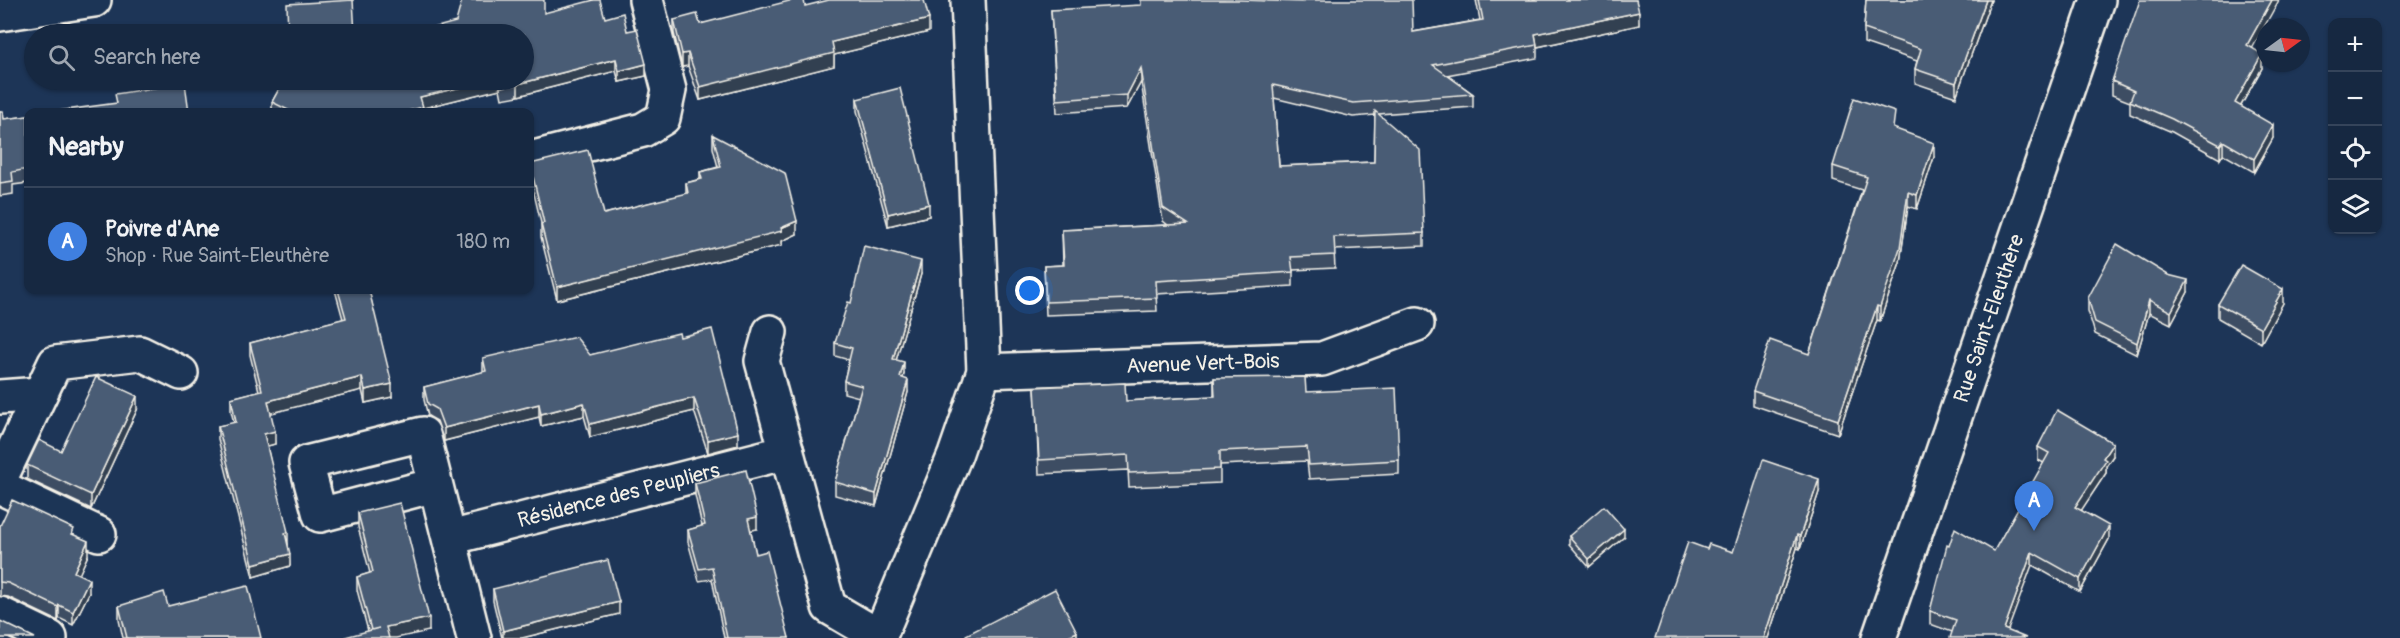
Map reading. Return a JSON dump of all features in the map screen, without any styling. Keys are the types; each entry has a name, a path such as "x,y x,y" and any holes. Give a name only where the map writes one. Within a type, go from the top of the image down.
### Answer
{"street":[{"path":"0,14 94,0"},
{"path":"534,158 643,130 663,118 669,90 646,0"},
{"path":"770,332 762,362 830,607 879,638 956,455 984,371 968,0"},
{"name":"Rue Saint-Eleuthère","path":"1880,638 2098,0"},
{"name":"Avenue Vert-Bois","path":"984,371 1322,359 1417,324"},
{"path":"0,478 55,363 140,353 181,373"},
{"path":"0,397 40,394"},
{"name":"Résidence des Peupliers","path":"450,538 787,452"},
{"path":"435,485 474,638"},
{"path":"0,487 99,534"},
{"path":"0,614 50,638"}],"building":[{"path":"353,0 354,24 288,24 287,4"},
{"path":"462,0 544,0 544,13 600,0 605,18 623,13 627,31 637,29 646,64 619,71 616,59 534,80 534,24 448,24 456,22"},
{"path":"793,0 804,0 805,6 829,0 924,0 929,19 832,42 834,53 700,87 688,53 682,54 674,20 697,14 700,24"},
{"path":"1141,0 1304,2 1304,0 1412,0 1413,32 1483,20 1479,0 1636,0 1639,12 1535,34 1537,45 1433,65 1473,94 1353,103 1273,85 1279,166 1374,162 1375,111 1420,150 1424,233 1334,237 1335,255 1291,257 1293,272 1156,281 1157,298 1046,302 1044,266 1064,265 1062,230 1188,224 1163,208 1141,68 1127,95 1057,100 1051,10 1141,5"},
{"path":"1866,0 1986,0 1956,83 1915,69 1921,49 1864,29"},
{"path":"2140,0 2272,0 2262,18 2256,18 2256,29 2247,45 2256,50 2256,65 2235,103 2273,125 2254,159 2223,141 2220,145 2172,119 2130,101 2134,91 2112,81"},
{"path":"900,88 929,204 888,214 857,99"},
{"path":"140,90 186,90 188,108 80,108 117,103 115,94"},
{"path":"279,90 449,90 420,97 423,107 419,108 284,108 272,102"},
{"path":"1854,98 1895,112 1893,128 1934,143 1917,195 1908,192 1900,248 1880,307 1877,306 1838,420 1753,391 1770,340 1809,354 1867,177 1833,166"},
{"path":"0,111 3,111 4,119 24,116 24,170 12,172 13,181 0,183"},
{"path":"713,135 785,173 797,221 781,228 782,231 557,287 541,224 544,223 534,181 534,163 588,150 604,214 688,193 686,183 702,179 700,172 721,167"},
{"path":"2117,244 2168,275 2188,280 2171,312 2149,300 2137,343 2095,322 2088,298"},
{"path":"864,246 921,261 893,359 904,362 900,377 908,380 876,494 835,482 862,386 844,381 852,348 835,343 848,302 851,303"},
{"path":"2241,265 2283,289 2261,328 2218,304"},
{"path":"339,294 370,294 392,384 365,390 362,377 268,401 275,431 264,434 288,532 285,533 290,554 253,564 218,426 236,422 231,398 262,390 250,343 346,318"},
{"path":"712,329 738,433 708,440 694,398 590,424 584,403 541,414 539,404 444,428 437,409 428,404 424,387 486,371 483,358 576,337 590,355 679,333 680,337"},
{"path":"96,377 137,396 91,495 27,465 39,440 61,451"},
{"path":"1305,377 1306,392 1396,388 1399,460 1309,465 1307,447 1220,451 1220,469 1129,473 1128,455 1039,460 1035,387 1125,383 1126,401 1215,396 1214,378"},
{"path":"2057,410 2113,443 2103,458 2106,460 2075,507 2109,526 2080,579 2032,552 2004,629 2026,638 1950,638 1956,620 1930,611 1947,545 1949,546 1955,528 1994,551 2049,453 2038,447"},
{"path":"1763,460 1819,479 1800,536 1797,535 1764,638 1655,638 1688,542 1707,549 1709,544 1733,552"},
{"path":"746,470 757,517 748,519 756,554 767,551 789,638 727,638 712,567 699,569 688,530 705,525 695,483"},
{"path":"12,500 74,529 72,534 88,541 74,572 89,579 73,612 8,583 0,582 0,526"},
{"path":"400,503 429,618 386,627 389,638 345,638 379,628 371,630 357,577 373,572 358,513"},
{"path":"1604,506 1624,529 1589,559 1569,536"},
{"path":"608,560 619,602 503,631 493,589"},
{"path":"248,586 261,638 127,638 119,606 164,592 168,606"},
{"path":"1055,589 1077,632 1064,638 967,638 966,635"},
{"path":"0,621 35,638 0,638"}],"place":[{"name":"Poivre d'Ane","path":"2034,531"}]}
